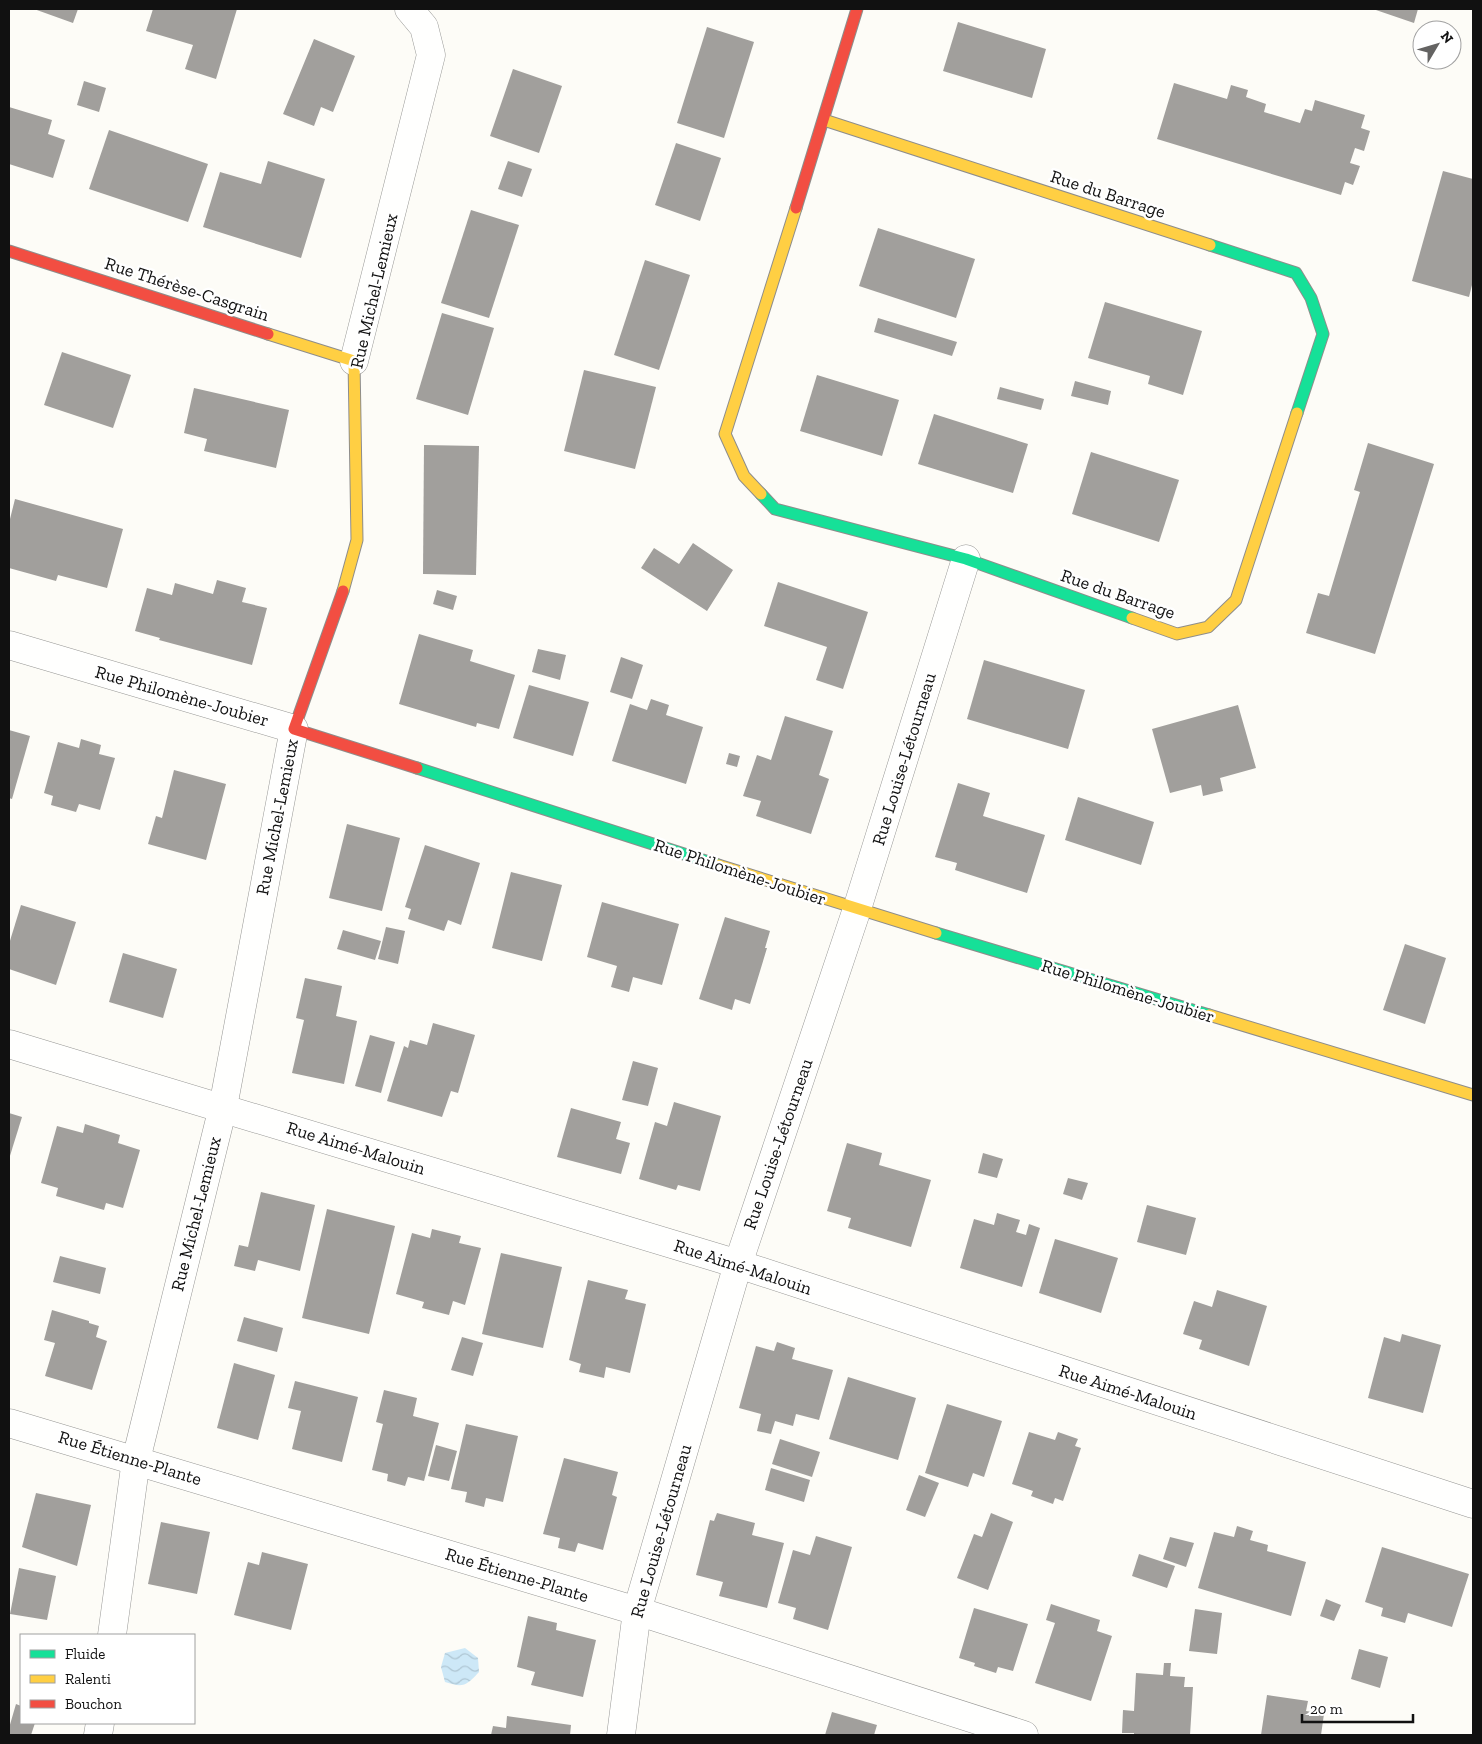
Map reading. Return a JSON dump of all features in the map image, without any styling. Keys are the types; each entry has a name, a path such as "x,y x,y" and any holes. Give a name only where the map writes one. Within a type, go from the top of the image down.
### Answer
{"street":[{"name":"Rue Michel-Lemieux","path":"112,1634 136,1460 223,1107 294,730 339,606 357,540 354,361 431,55 424,27 410,9"},
{"name":"Rue du Barrage","path":"824,120 1296,273 1311,298 1323,334 1236,600 1208,627 1177,634 966,559 775,509 744,476 725,434 857,9"},
{"name":"Rue Thérèse-Casgrain","path":"9,251 354,361"},
{"name":"Rue Louise-Létourneau","path":"621,1735 637,1611 738,1264 857,909 966,559"},
{"name":"Rue Philomène-Joubier","path":"9,645 294,730 857,909 1473,1096"},
{"name":"Rue Aimé-Malouin","path":"9,1044 223,1107 738,1264 1473,1504"},
{"name":"Rue Étienne-Plante","path":"9,1423 637,1611 1024,1735"}],"water":[{"path":"465,1648 478,1658 479,1672 464,1685 445,1682 441,1667 445,1653"}],"building":[{"path":"34,9 78,9 73,23"},
{"path":"153,9 237,9 216,79 185,69 193,45 146,31"},
{"path":"1373,9 1418,9 1415,20 1412,20 1412,22"},
{"path":"958,22 1046,49 1032,98 943,71"},
{"path":"707,27 754,42 724,138 677,123"},
{"path":"314,39 355,56 333,112 321,107 314,126 283,114"},
{"path":"513,69 562,86 539,153 490,136"},
{"path":"84,81 106,88 99,112 77,105"},
{"path":"1174,83 1227,99 1231,85 1248,90 1246,97 1266,104 1264,112 1300,123 1305,109 1312,111 1315,100 1365,115 1361,128 1370,131 1364,151 1355,148 1350,163 1360,166 1353,185 1345,182 1341,195 1157,139"},
{"path":"9,107 52,120 48,134 65,140 53,178 9,164"},
{"path":"109,130 208,164 188,222 89,189"},
{"path":"676,143 721,158 700,221 655,205"},
{"path":"268,161 325,179 301,258 203,227 220,172 261,184"},
{"path":"508,161 532,169 522,197 498,189"},
{"path":"1443,171 1473,179 1473,281 1469,297 1412,281"},
{"path":"471,210 519,225 489,318 441,303"},
{"path":"878,228 975,259 956,318 859,286"},
{"path":"645,260 690,275 659,370 614,355"},
{"path":"1105,302 1202,331 1183,395 1148,384 1150,376 1088,358"},
{"path":"442,313 494,328 468,415 416,399"},
{"path":"878,318 957,342 952,356 874,332"},
{"path":"62,352 131,375 113,428 44,405"},
{"path":"584,370 656,387 635,469 564,451"},
{"path":"817,375 899,400 882,456 800,431"},
{"path":"1075,381 1111,391 1108,405 1071,396"},
{"path":"1000,387 1044,399 1041,410 997,399"},
{"path":"194,388 289,410 276,468 204,451 207,439 184,433"},
{"path":"934,414 1028,444 1013,493 918,464"},
{"path":"1368,443 1434,464 1375,654 1306,633 1318,593 1329,596 1360,492 1354,490"},
{"path":"424,445 479,446 476,575 423,574"},
{"path":"1091,452 1179,480 1159,542 1072,514"},
{"path":"15,499 123,529 107,588 58,575 56,581 9,568 9,523"},
{"path":"693,543 733,570 707,611 641,568 654,548 679,564"},
{"path":"217,580 246,588 242,602 267,608 252,665 159,640 160,638 135,631 147,588 172,595 175,583 213,594"},
{"path":"778,582 868,612 843,689 816,680 827,647 764,626"},
{"path":"437,590 457,596 453,610 433,604"},
{"path":"419,634 473,650 470,661 515,675 499,729 477,723 476,727 399,704"},
{"path":"538,649 566,655 560,680 532,672"},
{"path":"621,657 643,665 632,699 610,692"},
{"path":"984,660 1085,690 1068,749 967,719"},
{"path":"529,685 589,702 573,756 513,738"},
{"path":"651,699 669,705 666,715 703,727 686,784 612,761 630,704 647,710"},
{"path":"1238,705 1256,768 1220,778 1223,791 1203,796 1201,785 1170,793 1152,729"},
{"path":"785,716 833,731 819,775 829,779 811,834 756,816 761,801 743,796 757,755 771,760"},
{"path":"9,730 30,736 12,799 9,798"},
{"path":"81,739 101,745 99,754 115,758 100,810 79,804 76,812 51,805 53,796 44,793 58,742 79,748"},
{"path":"729,753 740,756 737,767 726,764"},
{"path":"174,770 226,784 206,860 148,844 156,816 162,818"},
{"path":"958,783 990,793 983,816 1045,835 1027,893 955,870 957,863 935,857"},
{"path":"1078,797 1154,822 1141,865 1065,840"},
{"path":"347,824 400,838 382,911 329,898"},
{"path":"425,845 480,863 461,925 448,920 444,931 408,919 411,909 405,907"},
{"path":"511,872 562,885 542,961 492,948"},
{"path":"602,902 679,924 662,985 633,977 629,992 611,987 617,966 587,957"},
{"path":"21,905 76,922 56,985 9,969 9,944"},
{"path":"725,917 770,931 765,948 767,948 750,1004 735,999 732,1010 699,999"},
{"path":"386,927 405,931 398,964 378,959"},
{"path":"343,930 381,941 375,960 337,949"},
{"path":"1405,944 1446,958 1425,1024 1383,1010"},
{"path":"123,953 177,969 163,1018 109,1002"},
{"path":"305,978 342,986 336,1016 357,1021 344,1084 292,1073 304,1020 296,1018"},
{"path":"433,1023 475,1035 458,1093 451,1091 442,1117 387,1101 404,1046 408,1048 410,1040 427,1045"},
{"path":"370,1035 395,1042 381,1093 355,1086"},
{"path":"633,1061 658,1068 648,1106 622,1100"},
{"path":"674,1102 721,1116 700,1191 678,1185 676,1190 639,1179 655,1122 667,1126"},
{"path":"571,1108 621,1122 616,1139 630,1143 621,1174 557,1157"},
{"path":"9,1113 22,1117 9,1159"},
{"path":"85,1124 120,1135 118,1143 140,1150 123,1208 106,1203 104,1210 56,1196 58,1188 41,1183 57,1126 83,1133"},
{"path":"847,1143 882,1153 879,1165 931,1180 911,1247 848,1228 851,1218 827,1211"},
{"path":"983,1153 1003,1159 997,1178 978,1173"},
{"path":"1068,1178 1088,1183 1082,1200 1063,1194"},
{"path":"261,1192 315,1205 300,1271 258,1260 255,1271 234,1266 239,1245 248,1247"},
{"path":"1147,1205 1196,1218 1186,1255 1137,1242"},
{"path":"327,1209 395,1226 369,1334 302,1318"},
{"path":"997,1213 1020,1220 1016,1232 1026,1235 1029,1224 1040,1228 1022,1287 960,1268 974,1219 994,1225"},
{"path":"432,1229 461,1236 459,1243 481,1248 465,1305 453,1301 449,1315 422,1308 424,1302 396,1294 412,1233 430,1238"},
{"path":"1055,1239 1118,1258 1101,1313 1039,1293"},
{"path":"501,1253 562,1267 543,1348 482,1334"},
{"path":"60,1256 106,1268 100,1294 53,1282"},
{"path":"588,1280 628,1290 625,1299 646,1304 630,1373 606,1367 604,1378 579,1372 581,1364 569,1360"},
{"path":"1217,1290 1267,1306 1249,1366 1199,1349 1202,1340 1183,1334 1194,1301 1212,1307"},
{"path":"52,1310 89,1321 89,1323 99,1326 96,1337 107,1341 92,1390 45,1376 55,1343 44,1340"},
{"path":"244,1317 283,1328 277,1352 237,1341"},
{"path":"1402,1334 1441,1345 1423,1413 1368,1398 1384,1337 1400,1342"},
{"path":"462,1337 483,1343 473,1376 451,1370"},
{"path":"777,1342 795,1348 792,1359 833,1370 819,1420 796,1414 793,1426 775,1421 771,1434 757,1431 761,1414 739,1408 756,1346 774,1351"},
{"path":"234,1363 275,1375 258,1440 217,1428"},
{"path":"848,1377 916,1398 898,1460 829,1439"},
{"path":"295,1381 358,1397 342,1462 292,1449 301,1411 288,1408"},
{"path":"384,1390 417,1398 413,1416 439,1423 424,1481 408,1477 405,1486 387,1481 388,1474 372,1470 383,1424 376,1422"},
{"path":"947,1404 1002,1421 984,1477 973,1473 968,1487 925,1473"},
{"path":"466,1424 518,1436 503,1502 486,1498 484,1507 465,1502 467,1492 451,1489"},
{"path":"1029,1432 1055,1440 1058,1432 1078,1439 1075,1446 1081,1448 1063,1501 1055,1498 1053,1504 1031,1496 1033,1491 1012,1484"},
{"path":"780,1439 820,1452 812,1477 772,1464"},
{"path":"436,1445 457,1451 449,1481 428,1476"},
{"path":"564,1458 618,1472 612,1495 617,1497 603,1550 578,1543 575,1552 558,1548 560,1538 543,1534"},
{"path":"771,1468 810,1480 804,1502 765,1490"},
{"path":"919,1475 939,1483 925,1517 906,1510"},
{"path":"36,1493 91,1505 77,1566 22,1547"},
{"path":"717,1513 755,1523 752,1535 784,1543 767,1608 719,1596 723,1582 696,1575 710,1520 714,1521"},
{"path":"991,1513 1013,1522 988,1590 957,1578 974,1534 982,1537"},
{"path":"161,1522 210,1532 197,1594 148,1584"},
{"path":"1237,1526 1253,1531 1250,1540 1268,1545 1267,1551 1306,1562 1291,1616 1198,1588 1214,1532 1234,1537"},
{"path":"816,1536 852,1547 828,1630 793,1619 796,1608 778,1603 793,1550 810,1555"},
{"path":"1170,1537 1194,1543 1186,1567 1163,1559"},
{"path":"1382,1547 1469,1574 1452,1627 1408,1613 1405,1623 1381,1616 1383,1608 1365,1602"},
{"path":"262,1552 308,1564 291,1630 234,1615 248,1562 259,1565"},
{"path":"1139,1554 1175,1566 1167,1588 1132,1576"},
{"path":"19,1568 56,1576 47,1620 10,1614"},
{"path":"1326,1599 1341,1605 1334,1621 1320,1616"},
{"path":"1051,1604 1100,1620 1097,1631 1112,1636 1091,1701 1035,1683 1055,1623 1046,1620"},
{"path":"974,1608 1028,1624 1013,1671 998,1667 996,1673 974,1666 975,1663 959,1658"},
{"path":"1195,1609 1222,1613 1217,1654 1189,1651"},
{"path":"528,1616 557,1623 556,1630 596,1640 583,1697 531,1685 535,1672 517,1667"},
{"path":"1359,1649 1388,1657 1380,1688 1351,1679"},
{"path":"1164,1663 1171,1663 1170,1676 1185,1677 1184,1687 1193,1687 1190,1735 1134,1735 1134,1733 1122,1733 1123,1710 1134,1711 1136,1673 1163,1675"},
{"path":"1267,1695 1308,1701 1306,1711 1324,1714 1321,1735 1261,1735"},
{"path":"16,1704 20,1706 20,1724 35,1724 31,1735 9,1735 9,1728"},
{"path":"832,1712 877,1725 874,1735 825,1735"},
{"path":"507,1716 571,1725 570,1735 491,1735 493,1726 506,1728"}],"traffic: fast":[{"path":"1210,245 1296,273 1311,298 1323,334 1297,413"},
{"path":"761,494 775,509 966,559 1132,618"},
{"path":"417,768 718,865"},
{"path":"936,933 1209,1015"}],"traffic: slow":[{"path":"824,120 1210,245"},
{"path":"761,494 744,476 725,434 796,208"},
{"path":"268,334 354,361 357,540 343,591"},
{"path":"1132,618 1177,634 1208,627 1236,600 1297,413"},
{"path":"718,865 936,933"},
{"path":"1209,1015 1473,1095"}],"traffic: jam":[{"path":"796,208 857,9"},
{"path":"9,251 268,334"},
{"path":"343,591 294,729 417,768"}]}
